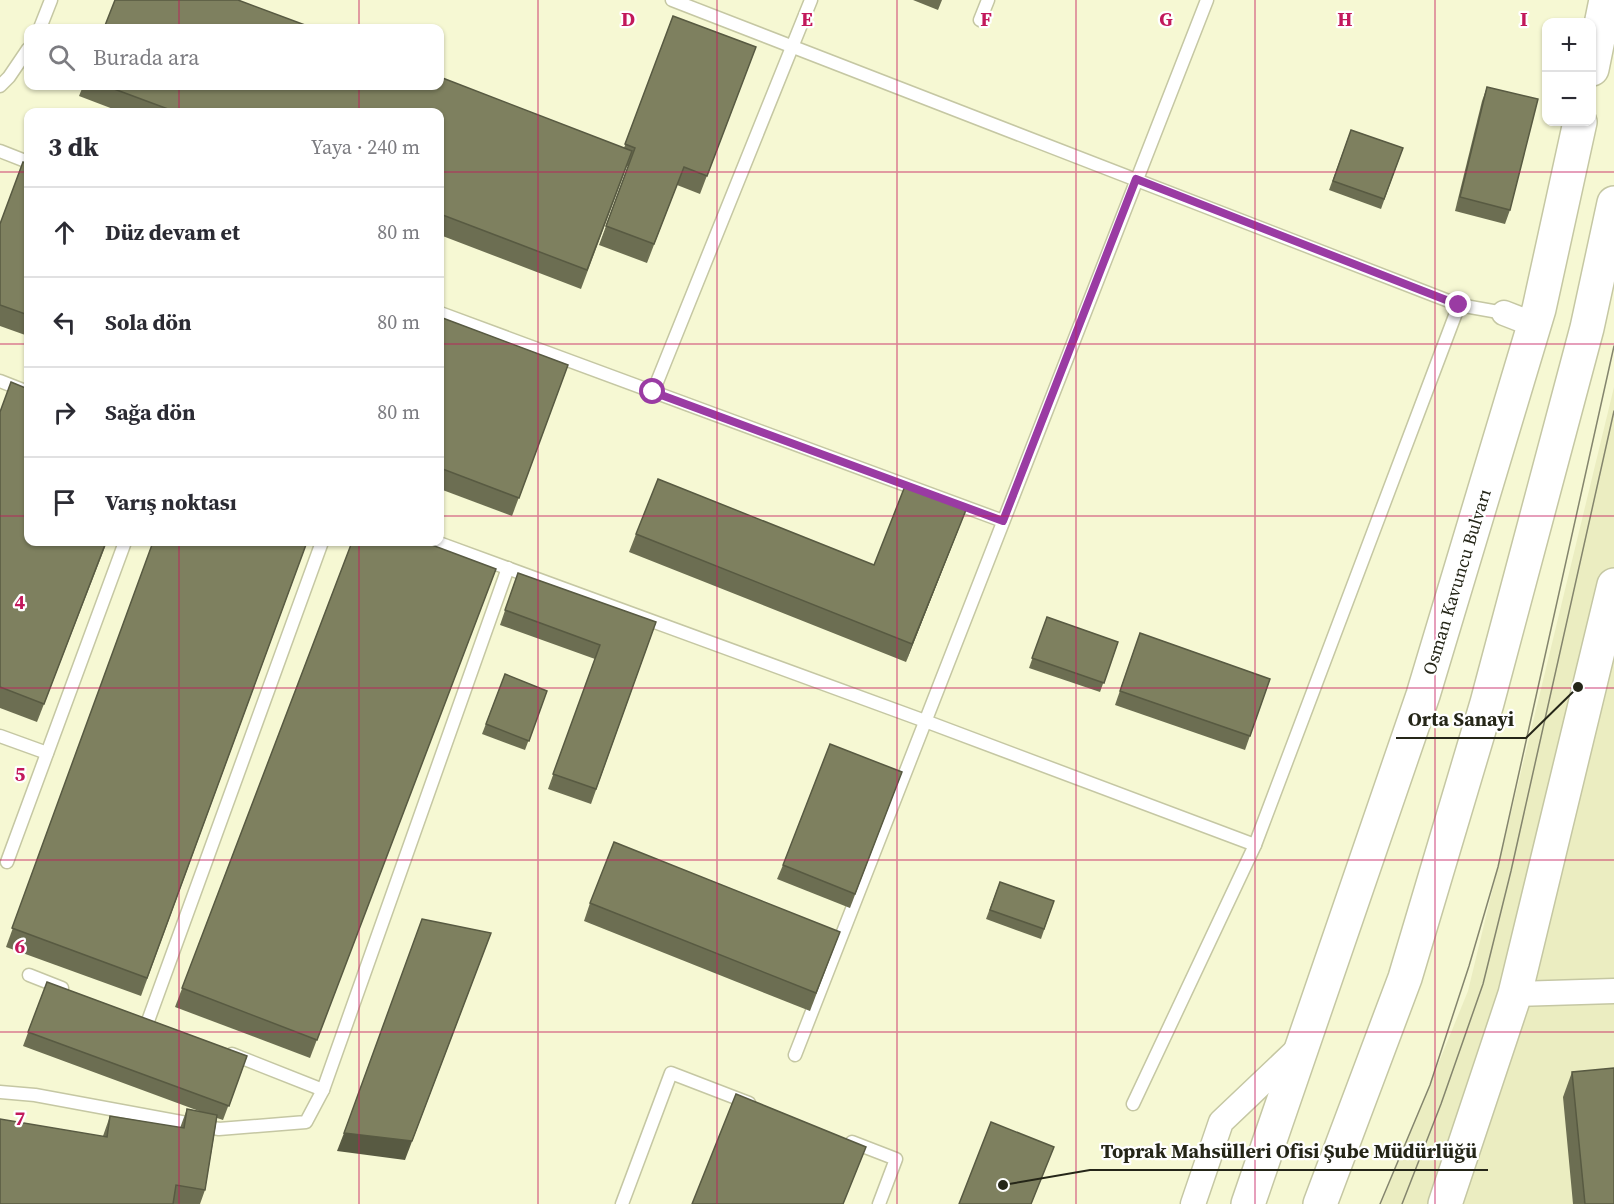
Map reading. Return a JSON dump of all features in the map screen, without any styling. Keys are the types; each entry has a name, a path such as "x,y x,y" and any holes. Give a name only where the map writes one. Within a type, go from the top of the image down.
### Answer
{"highway":[{"path":"1596,49 1606,0"},
{"name":"Osman Kavuncu Bulvarı","path":"1248,1204 1423,695 1535,325 1579,126"},
{"path":"1320,1204 1405,978 1483,714 1587,328 1614,203"},
{"path":"1445,1204 1515,994 1614,585"}],"street":[{"path":"1504,313 1535,325"},
{"path":"1515,994 1614,991"},
{"path":"1193,1204 1221,1122 1302,1044"}],"lane":[{"path":"42,24 51,0"},
{"path":"672,0 1459,305 1504,313"},
{"path":"653,392 811,0"},
{"path":"980,20 988,0"},
{"path":"795,1055 1207,0"},
{"path":"0,86 24,54"},
{"path":"0,151 24,160"},
{"path":"1133,1104 1255,845 1459,305"},
{"path":"444,314 1003,521"},
{"path":"0,381 24,390"},
{"path":"444,545 1255,845"},
{"path":"7,861 124,546"},
{"path":"148,1021 321,546"},
{"path":"0,1092 35,1095 219,1129 306,1122 323,1090 508,568"},
{"path":"0,736 47,753"},
{"path":"28,975 72,992"},
{"path":"224,1052 323,1090"},
{"path":"622,1204 671,1072 757,1106"},
{"path":"843,1138 896,1159 879,1204"}],"shaded area":[{"path":"1614,387 1614,1204 1381,1204 1468,991"}],"building":[{"path":"115,0 238,0 302,24 106,24"},
{"path":"673,16 756,47 707,176 684,167 654,244 606,226 635,148 625,144"},
{"path":"444,79 632,151 587,270 444,216 444,108 165,108 117,90 444,90"},
{"path":"1487,87 1538,99 1510,210 1460,197"},
{"path":"1351,130 1403,148 1384,199 1333,181"},
{"path":"23,162 24,314 0,305 0,224"},
{"path":"444,318 568,365 519,498 444,470"},
{"path":"11,382 24,387 24,546 104,546 44,704 0,687 0,412"},
{"path":"658,479 874,565 905,486 966,510 912,644 636,534"},
{"path":"152,546 306,546 147,978 12,928"},
{"path":"350,546 435,546 496,569 317,1040 182,988"},
{"path":"518,573 656,622 596,789 553,774 600,645 505,610"},
{"path":"1047,617 1118,642 1104,683 1032,658"},
{"path":"1140,633 1270,679 1250,736 1120,691"},
{"path":"505,674 547,691 529,741 486,724"},
{"path":"830,744 902,772 855,894 783,865"},
{"path":"614,842 840,932 816,993 590,903"},
{"path":"1000,882 1054,901 1044,929 990,910"},
{"path":"422,919 491,933 412,1141 344,1133"},
{"path":"47,982 247,1056 229,1106 28,1032"},
{"path":"1614,1068 1614,1204 1585,1204 1572,1072"},
{"path":"736,1094 866,1147 843,1204 692,1204"},
{"path":"187,1109 217,1115 205,1190 176,1185 173,1204 0,1204 0,1119 107,1137 110,1116 184,1128"},
{"path":"991,1122 1054,1147 1031,1204 959,1204"}],"tram line":[{"path":"1380,1204 1430,1085 1498,867 1614,346"},
{"path":"1402,1204 1441,1104 1483,984 1511,871 1614,411"}],"place":[{"name":"Orta Sanayi","path":"1578,687"},
{"name":"Toprak Mahsülleri Ofisi Şube Müdürlüğü","path":"1003,1185"}],"route":[{"path":"653,392 1003,521 1136,179 1459,305"}]}
